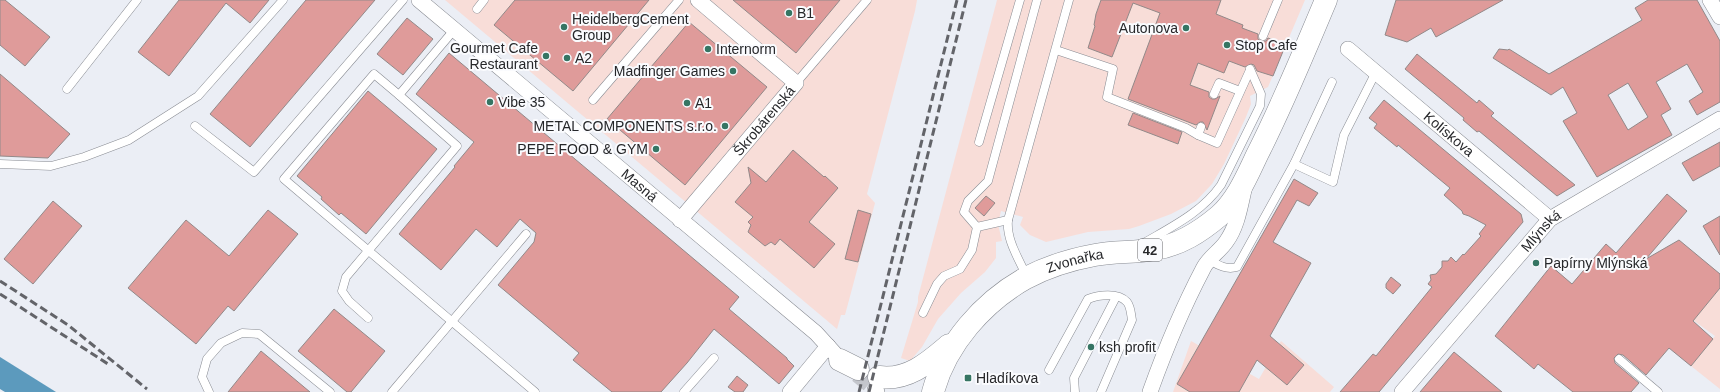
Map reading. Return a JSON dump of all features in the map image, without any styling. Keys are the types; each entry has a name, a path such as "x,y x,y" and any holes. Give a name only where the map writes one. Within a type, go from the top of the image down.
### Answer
{"main road":[{"name":"Zvonařka","path":"932,392 944,362 961,335 977,316 996,298 1027,278 1053,267 1096,254 1155,249 1168,246 1195,234 1213,221 1228,206 1247,176 1273,124 1326,0"},
{"path":"877,386 916,370 926,364 961,335"}],"street":[{"name":"Masná","path":"419,0 816,333 846,362 790,392"},
{"name":"Škrobárenská","path":"680,220 796,82 698,0"},
{"path":"1710,0 1720,17"},
{"name":"Kolískova","path":"1348,49 1550,219"},
{"name":"Mlýnská","path":"1402,392 1550,219 1720,119"},
{"name":"Zvonařka","path":"1150,392 1174,328 1207,263 1228,240 1234,229 1247,176"}],"lane":[{"path":"67,89 138,0"},
{"path":"0,164 51,166 84,157 129,140 198,96 283,0"},
{"path":"195,126 254,172 403,0"},
{"path":"477,9 484,0"},
{"path":"593,100 679,0"},
{"path":"796,82 867,0"},
{"path":"979,142 1020,0"},
{"path":"977,227 964,212 968,201 988,181 1037,0"},
{"path":"1027,278 1010,240 1008,220 1069,0"},
{"path":"1264,36 1278,0"},
{"path":"399,95 454,30"},
{"path":"1056,50 1113,69 1106,97 1186,128 1200,131 1217,143 1250,69 1261,94 1260,106 1221,185 1213,196 1192,215 1131,251"},
{"path":"1294,164 1334,182 1344,134 1376,72"},
{"path":"368,318 342,291 346,277 368,251 457,146 374,74 284,179 368,251 535,392"},
{"path":"1207,263 1230,268 1237,267 1294,164 1332,82"},
{"path":"1214,94 1219,83 1240,91"},
{"path":"977,227 1008,220"},
{"path":"923,313 937,284 944,276 960,269 964,263 972,250 977,227"},
{"path":"392,392 526,234"},
{"path":"1049,370 1088,299 1096,296 1116,297 1126,301 1130,309 1132,320 1101,392"},
{"path":"1075,392 1074,378 1116,297"},
{"path":"209,392 202,377 207,359 221,343 242,333 259,334 330,392"},
{"path":"684,392 714,358"},
{"path":"1619,359 1658,392"}],"shaded area":[{"path":"445,0 917,0 867,194 875,203 845,315 841,315 837,329"},
{"path":"997,0 1305,0 1268,87 1250,96 1251,104 1224,164 1212,184 1196,201 1171,214 1129,229 1088,232 1046,242 1030,235 1020,225 1023,217 1001,211 998,224 1002,241 996,242 996,258 985,272 961,293 938,319 922,347 910,361 901,358 918,302 918,297"},
{"path":"1720,288 1720,389 1691,366 1715,336 1693,320"},
{"path":"1191,341 1259,379 1281,341 1334,387 1330,392 1173,392"}],"water":[{"path":"0,357 56,392 5,392 0,389"}],"building":[{"path":"0,0 5,0 50,37 25,66 0,45"},
{"path":"179,0 269,0 250,23 226,3 169,76 138,52"},
{"path":"306,0 375,0 250,147 210,114"},
{"name":"A2","path":"515,0 649,0 573,91 494,25"},
{"name":"B1","path":"733,0 840,0 796,53"},
{"path":"1101,0 1221,0 1216,14 1243,25 1242,28 1258,34 1258,39 1261,41 1266,41 1268,38 1286,44 1273,76 1257,71 1254,65 1251,64 1245,67 1229,61 1224,73 1198,63 1190,85 1209,92 1209,97 1212,99 1220,96 1207,130 1203,122 1196,125 1128,99 1160,13 1133,3 1112,57 1088,48"},
{"path":"1396,0 1503,0 1436,37 1431,28 1407,42 1385,35"},
{"path":"1648,0 1697,0 1720,41 1720,102 1697,115 1689,101 1703,92 1687,64 1656,82 1671,109 1661,115 1672,135 1597,177 1563,121 1577,113 1563,87 1551,95 1493,58 1499,49 1509,49 1549,74 1642,20 1635,8","holes":["1628,83 1648,117 1628,130 1608,95"]},
{"path":"407,18 433,39 403,75 377,54"},
{"name":"A1","path":"689,22 767,87 685,185 607,119"},
{"path":"449,53 739,297 729,309 787,358 794,366 779,384 714,329 687,363 661,392 612,392 573,360 579,353 498,285 534,242 536,233 520,219 497,247 476,229 441,270 399,234 474,142 416,94"},
{"path":"1417,54 1477,103 1479,100 1494,113 1491,116 1575,185 1557,196 1479,131 1477,132 1463,120 1464,118 1405,69"},
{"path":"0,74 70,134 48,158 0,156"},
{"path":"368,91 437,149 366,234 341,213 339,215 321,199 322,197 297,176"},
{"path":"1384,100 1521,214 1523,222 1379,392 1340,392 1373,354 1376,356 1432,287 1428,284 1431,280 1430,275 1436,274 1442,267 1442,261 1448,261 1451,257 1456,262 1481,236 1479,234 1486,225 1463,214 1462,211 1444,195 1450,188 1398,145 1397,147 1374,128 1377,124 1369,118"},
{"path":"1133,113 1182,132 1178,144 1128,125"},
{"path":"1720,142 1720,166 1693,181 1682,163"},
{"path":"793,150 838,188 809,222 835,244 814,268 780,239 775,245 771,242 765,246 748,232 751,225 748,222 753,217 735,202 751,183 748,167 766,182"},
{"path":"1294,179 1318,193 1309,206 1297,200 1273,242 1311,263 1270,336 1304,365 1287,385 1257,360 1239,392 1190,392 1177,384"},
{"path":"1667,194 1687,211 1646,259 1679,240 1720,274 1720,288 1693,321 1713,339 1691,366 1669,348 1646,375 1623,355 1618,354 1614,358 1615,363 1639,383 1631,392 1573,392 1538,364 1534,369 1495,336 1551,266 1572,284 1606,244 1616,253"},
{"path":"986,196 995,203 984,216 975,208"},
{"path":"53,201 82,226 33,284 4,259"},
{"path":"268,210 298,234 234,311 228,306 196,344 128,288 186,220 229,256"},
{"path":"858,210 871,214 858,262 845,259"},
{"path":"1720,216 1720,255 1703,226"},
{"path":"1391,277 1401,285 1393,294 1386,288 1386,284"},
{"path":"334,309 385,351 351,392 347,392 298,351"},
{"path":"261,351 310,392 228,392"},
{"path":"1454,352 1502,392 1420,392"},
{"path":"737,376 748,385 743,392 735,392 728,387"}],"tunnel":[{"path":"857,375 875,390"}],"railway":[{"path":"859,392 957,0"},
{"path":"869,392 966,0"},
{"path":"0,281 68,325 147,389"},
{"path":"0,294 108,364"}],"place":[{"name":"B1","path":"789,13"},
{"name":"HeidelbergCement Group","path":"564,27"},
{"name":"Autonova","path":"1186,28"},
{"name":"Stop Cafe","path":"1227,45"},
{"name":"Internorm","path":"708,49"},
{"name":"Gourmet Cafe Restaurant","path":"546,56"},
{"name":"A2","path":"567,58"},
{"name":"Madfinger Games","path":"733,71"},
{"name":"Vibe 35","path":"490,102"},
{"name":"A1","path":"687,103"},
{"name":"METAL COMPONENTS s.r.o.","path":"725,126"},
{"name":"PEPE FOOD & GYM","path":"656,149"},
{"name":"Papírny Mlýnská","path":"1536,263"},
{"name":"ksh profit","path":"1091,347"},
{"name":"Hladíkova","path":"968,378"}]}
